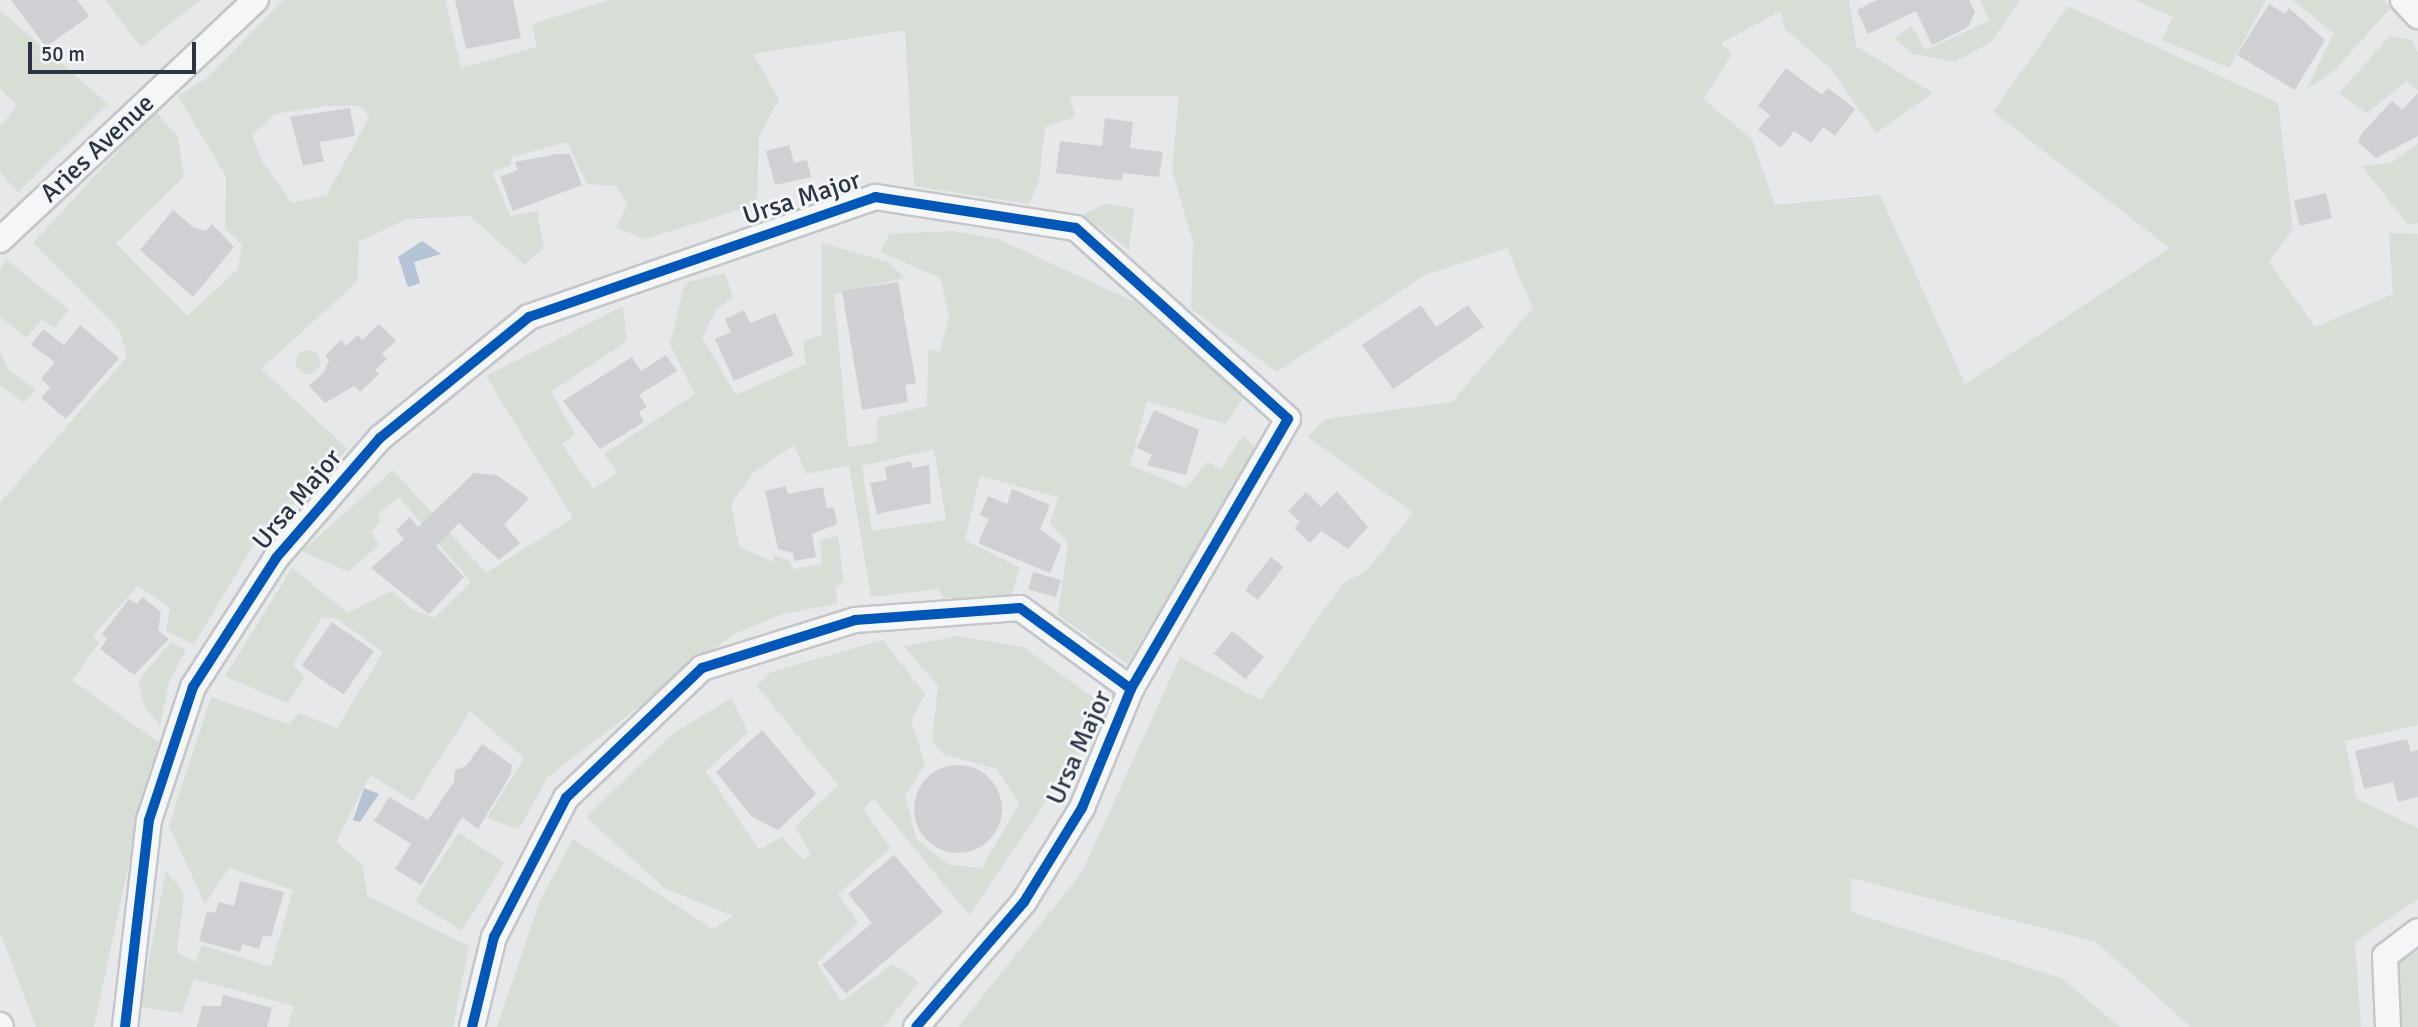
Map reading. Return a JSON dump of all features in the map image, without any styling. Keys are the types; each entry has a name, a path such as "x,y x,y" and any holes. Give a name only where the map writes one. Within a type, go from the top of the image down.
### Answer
{"street":[{"name":"Aries Avenue","path":"0,240 256,0"},
{"path":"2403,0 2418,16"},
{"name":"Ursa Major","path":"125,1027 149,820 193,687 276,558 380,438 529,317 875,197 1076,228 1288,419 1131,689 1082,808 1024,902 916,1027"},
{"path":"472,1027 494,937 565,798 702,668 855,620 1020,608 1131,689"},
{"path":"2388,1027 2385,956 2418,931"}],"shaded area":[{"path":"105,0 200,0 141,47"},
{"path":"283,0 445,0 461,68 537,47 532,24 610,0 1849,0 1856,46 1933,93 1876,133 1831,69 1785,29 1781,11 1721,43 1732,54 1703,99 1752,139 1775,205 1880,195 1965,384 2170,248 1993,112 2068,6 2278,103 2293,229 2269,262 2315,327 2393,294 2389,233 2418,234 2418,725 2345,741 2357,799 2418,828 2418,899 2355,942 2361,1027 2191,1027 2096,942 1851,878 1851,912 2061,978 2120,1027 958,1027 1082,872 1180,657 1261,700 1342,584 1366,571 1413,513 1308,437 1325,419 1452,402 1533,308 1507,248 1425,275 1277,372 1191,309 1193,242 1172,169 1179,96 1070,96 1075,117 1045,127 1039,181 1029,204 914,186 905,30 753,54 779,99 759,136 757,204 646,239 616,228 628,204 615,186 587,184 567,142 511,157 511,165 492,172 510,216 537,211 544,247 525,265 470,216 408,219 359,241 357,282 261,369 348,449 256,541 194,644 166,631 170,607 138,586 93,635 99,643 72,680 165,747 134,839 94,1027 36,1027 0,932 0,503 127,357 120,331 33,243 155,111 178,137 184,177 116,243 187,316 238,269 242,244 225,229 226,176 178,96 207,78","holes":["325,106 361,106 369,117 327,195 292,203 262,161 252,135 275,114"]},
{"path":"1980,0 2020,0 1990,43 1954,62 1913,54 1894,38 1911,26 1926,50 1989,21"},
{"path":"2135,0 2266,0 2229,68 2162,40 2173,17"},
{"path":"2292,0 2384,0 2391,7 2336,69 2306,90 2334,33"},
{"path":"0,10 108,104 18,192 0,172 0,127 17,105 0,89"},
{"path":"2390,36 2411,40 2418,52 2418,91 2406,81 2367,113 2339,93"},
{"path":"2418,143 2418,223 2408,225 2362,166 2391,163"},
{"path":"1105,204 1134,208 1129,250 1083,215"},
{"path":"952,231 998,239 1135,302 1244,397 1226,424 1147,401 1130,465 1186,488 1207,462 1221,469 1243,435 1256,449 1127,664 1058,615 1068,542 1050,524 1058,497 980,476 965,540 1020,568 1010,600 944,598 939,589 871,597 849,465 806,474 794,445 754,472 731,503 739,547 774,562 774,555 789,560 793,569 822,564 820,540 838,536 844,582 836,587 837,604 782,614 732,635 548,777 519,829 487,818 524,758 470,711 413,801 370,775 336,842 363,865 367,896 469,946 453,1027 288,1027 294,1006 194,979 182,1013 140,1007 166,870 184,894 177,953 195,962 202,945 271,967 293,890 229,868 205,904 169,826 211,697 289,724 299,713 337,728 383,652 337,619 322,617 293,665 305,677 287,703 225,676 292,568 348,613 392,591 411,609 434,618 471,582 399,497 378,514 381,522 371,532 379,545 348,572 302,551 393,470 486,573 573,518 486,376 623,306 627,341 551,392 575,434 562,444 593,489 617,473 604,454 695,394 670,344 685,283 725,273 733,298 717,309 702,337 736,395 806,364 803,342 822,335 822,243 888,262 905,278 834,294 848,447 877,442 877,418 927,406 928,349 940,352 949,316 940,278 881,252 889,234","holes":["934,449 946,520 872,531 862,466"]},
{"path":"7,260 69,310 54,328 42,319 26,338 0,317 0,269"},
{"path":"308,350 317,353 320,362 317,371 308,374 299,371 296,362 299,353"},
{"path":"0,351 9,370 36,390 24,403 0,386"},
{"path":"959,636 1023,647 1109,709 969,915 874,799 863,809 891,848 838,894 858,922 817,963 841,1002 893,964 919,982 883,1027 497,1027 540,900 573,839 713,929 733,916 664,888 586,817 671,735 731,698 748,732 706,771 759,850 782,837 803,860 811,854 795,827 838,785 757,686 771,672 883,640 925,694 911,720 925,764 905,796 917,840 950,865 982,868 1019,804 997,769 943,754 932,741 938,686 904,646"},
{"path":"171,642 186,650 169,682 160,725 145,708 138,681"},
{"path":"458,833 505,862 462,931 415,902"},
{"path":"2418,951 2418,1027 2396,1027 2393,963"}],"water":[{"path":"422,241 441,254 414,262 420,283 408,287 398,257"},
{"path":"364,788 379,794 360,822 353,820"}],"building":[{"path":"11,0 77,0 89,16 46,47"},
{"path":"455,0 513,0 521,38 466,49"},
{"path":"1877,0 1969,0 1975,12 1968,27 1932,45 1916,11 1868,34 1857,10"},
{"path":"2269,4 2285,14 2289,8 2325,40 2295,90 2237,55"},
{"path":"1786,68 1822,95 1828,88 1855,109 1835,136 1823,127 1811,143 1794,131 1781,148 1758,130 1770,115 1758,106"},
{"path":"2418,93 2418,136 2376,158 2358,142 2362,133 2392,101 2402,110"},
{"path":"350,108 355,136 319,142 324,161 303,166 290,117"},
{"path":"1105,118 1133,122 1130,148 1163,152 1159,177 1123,173 1122,181 1056,173 1060,141 1102,146"},
{"path":"789,145 794,163 807,160 811,177 775,185 766,151"},
{"path":"570,154 582,185 513,211 500,177 518,170 515,162"},
{"path":"2326,193 2332,218 2300,226 2294,200"},
{"path":"173,210 193,227 206,231 212,224 234,247 193,297 140,250"},
{"path":"898,282 916,383 905,385 908,402 862,410 842,291"},
{"path":"1421,305 1436,327 1468,305 1484,327 1393,389 1362,345"},
{"path":"744,310 750,323 775,313 794,355 734,381 715,339 731,332 725,319"},
{"path":"379,324 396,341 382,354 387,359 375,370 379,374 360,392 354,386 325,403 309,386 323,373 329,361 325,356 341,340 346,346 358,335 362,340"},
{"path":"80,325 119,358 66,419 41,398 50,387 41,379 55,362 31,345 43,329 64,345"},
{"path":"666,355 677,371 639,395 647,407 639,412 644,422 600,449 563,401 632,357 641,371"},
{"path":"1154,410 1199,430 1186,475 1147,465 1152,455 1137,448"},
{"path":"911,461 912,468 929,465 931,503 877,514 870,483 887,480 885,467"},
{"path":"474,473 497,475 529,498 504,525 520,543 499,560 459,523 436,546 464,577 429,614 371,568 404,539 396,530 410,517 418,527"},
{"path":"786,486 788,494 823,487 827,508 834,507 837,524 812,534 816,557 794,561 793,553 778,549 765,491"},
{"path":"1012,489 1050,505 1040,529 1061,545 1050,573 978,543 989,519 980,515 988,496 1007,504"},
{"path":"1337,491 1368,527 1348,549 1321,531 1310,543 1294,528 1300,522 1288,511 1306,492 1321,507"},
{"path":"1271,557 1284,567 1258,600 1245,590"},
{"path":"1033,572 1061,580 1056,597 1028,589"},
{"path":"142,597 161,612 158,630 169,639 134,675 100,649 107,639 102,634 129,599 137,604"},
{"path":"332,622 374,651 343,695 302,665"},
{"path":"1232,631 1264,657 1246,679 1214,654"},
{"path":"762,730 816,794 778,830 751,816 716,772"},
{"path":"2407,739 2411,752 2418,750 2418,797 2398,802 2393,782 2364,789 2355,751"},
{"path":"482,744 512,765 511,774 478,829 462,817 421,885 395,869 411,844 374,821 389,797 428,820 454,782 455,770 466,766"},
{"path":"958,765 983,772 995,784 1002,809 995,834 983,846 958,853 933,846 921,834 914,809 921,784 933,772"},
{"path":"894,855 943,912 846,994 822,965 872,923 848,894"},
{"path":"240,881 284,892 271,937 263,935 259,949 242,944 240,952 199,941 207,911 215,913 219,902 234,906"},
{"path":"223,995 272,1008 267,1027 197,1027 202,1006 221,1006"}],"cycle path":[{"path":"125,1027 149,820 193,687 276,558 380,438 529,317 875,197 1076,228 1288,419 1131,689 1082,808 1024,902 916,1027"},
{"path":"472,1027 494,937 566,798 702,668 855,620 1020,608 1131,689"}]}
